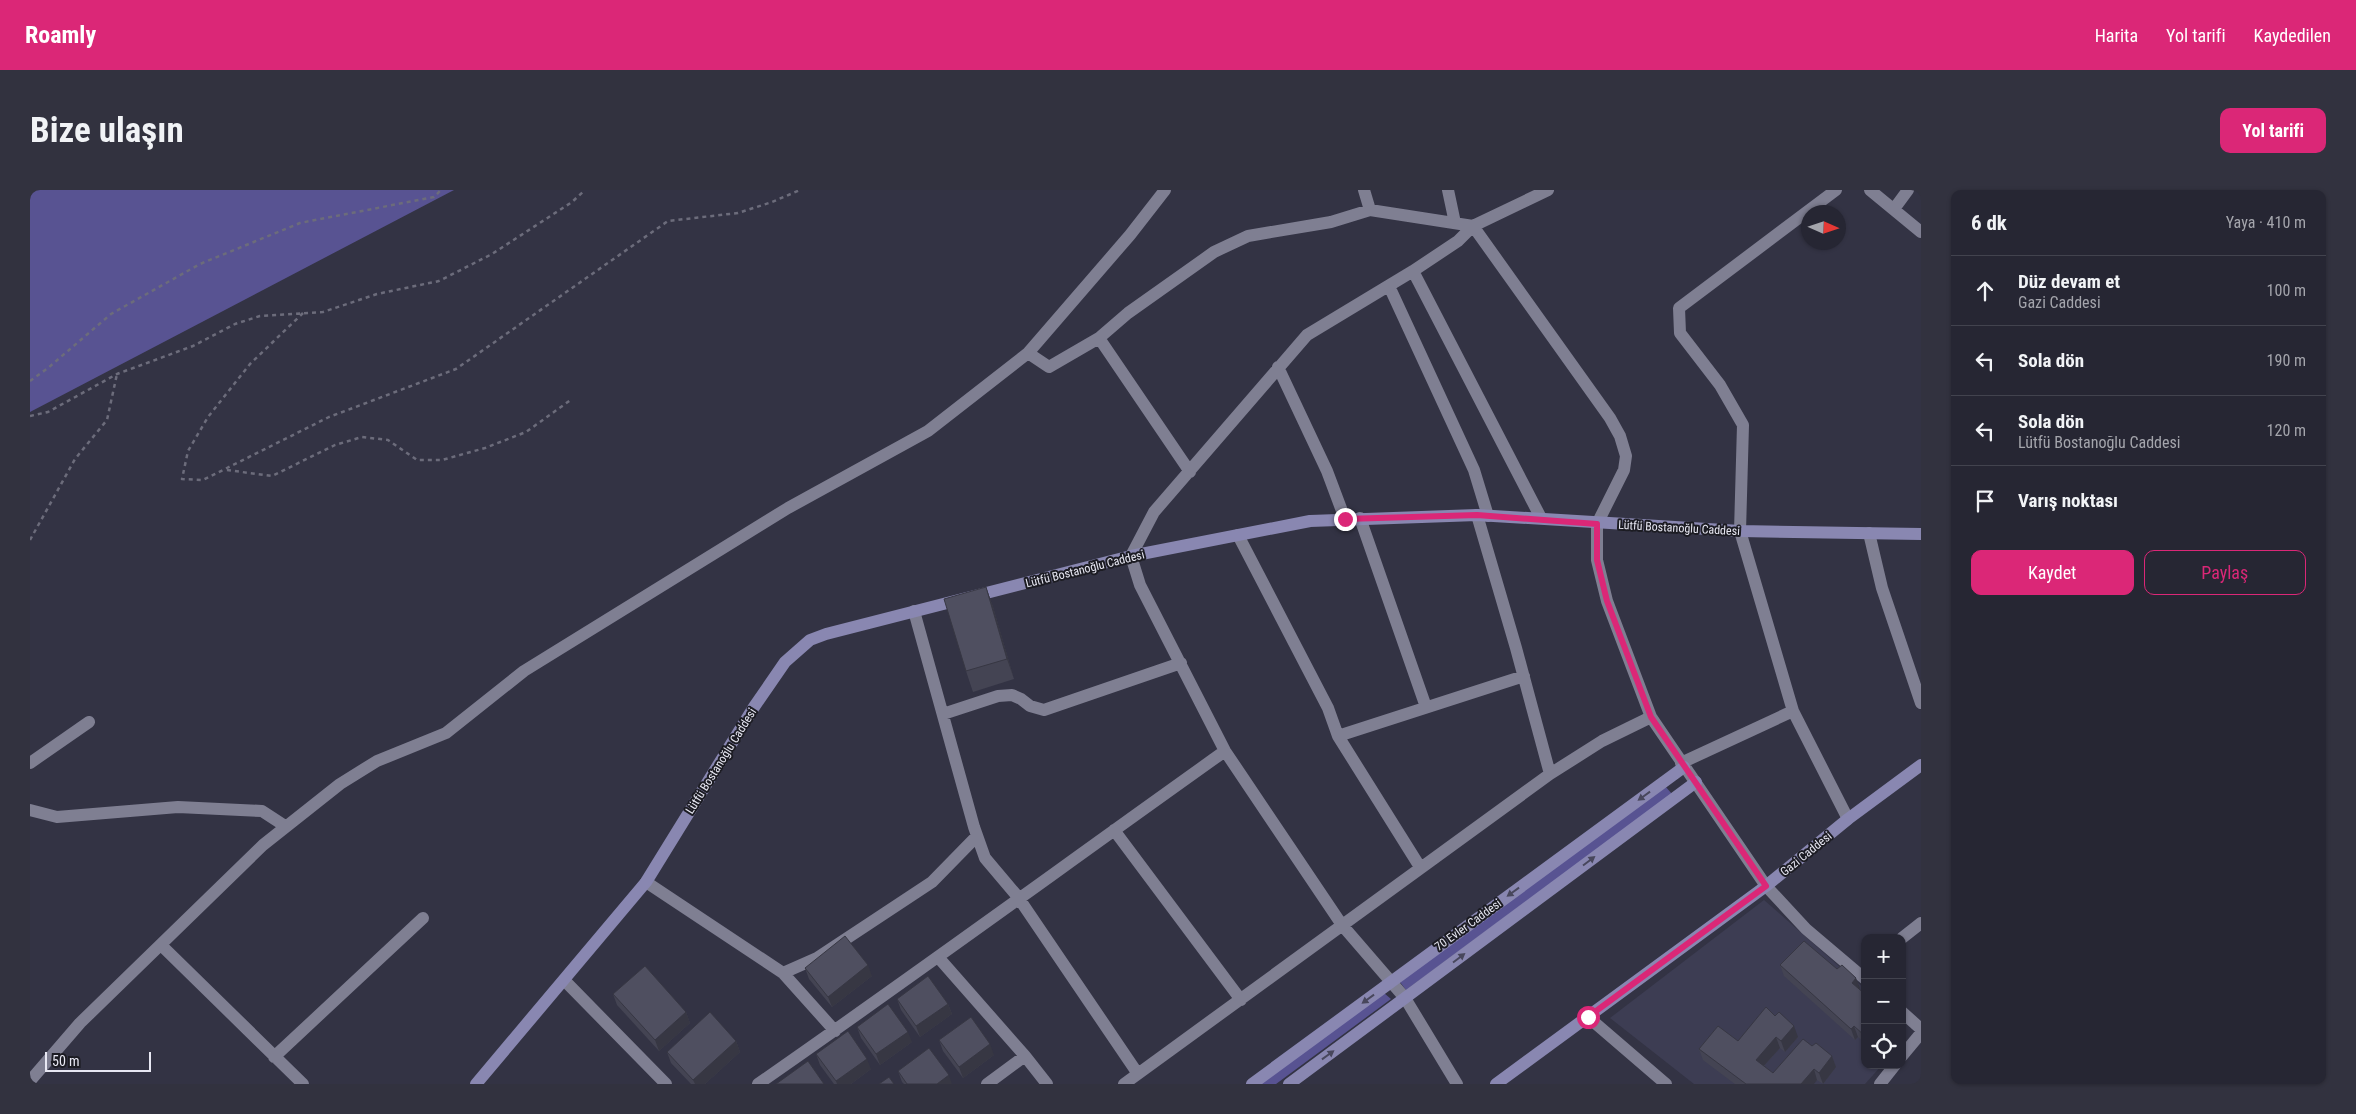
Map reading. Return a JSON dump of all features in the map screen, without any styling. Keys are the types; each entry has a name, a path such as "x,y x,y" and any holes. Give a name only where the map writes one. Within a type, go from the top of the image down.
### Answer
{"street":[{"path":"30,1081 80,1022 285,826 340,784 377,762 446,733 524,671 788,508 928,431 1028,353 1130,235 1165,190"},
{"path":"1364,190 1370,210"},
{"path":"1448,190 1455,223"},
{"path":"1457,1084 1405,998 1342,925 1225,751 1140,585 1131,556 1154,512 1307,335 1458,242 1473,226 1548,190"},
{"path":"1836,190 1679,308 1680,333 1720,385 1743,425 1740,532 1793,711 1848,819"},
{"path":"1870,190 1921,232"},
{"path":"1894,209 1908,190"},
{"path":"1028,353 1049,367 1099,338 1128,313 1214,252 1248,236 1331,222 1370,210 1473,226 1610,418 1620,436 1626,456 1624,470 1597,524 1597,560 1607,601 1651,717 1766,886 1806,929 1861,972"},
{"path":"1413,271 1540,518"},
{"path":"1389,286 1474,470 1482,516 1550,774"},
{"path":"1099,338 1190,472"},
{"path":"1278,367 1327,471 1345,519"},
{"name":"Lütfü Bostanoğlu Caddesi","path":"476,1084 565,981 646,882 763,693 796,651 810,640 826,634 1131,556 1281,525 1360,518 1482,516 1540,518 1597,524 1740,532 1921,534"},
{"path":"1360,518 1426,708"},
{"path":"1869,533 1882,588 1921,703"},
{"path":"1238,534 1328,708 1338,736 1420,867"},
{"path":"914,611 977,836 985,858 1018,897 1138,1074"},
{"path":"943,714 998,696 1012,695 1030,706 1044,710 1181,663"},
{"path":"1338,736 1524,676"},
{"path":"1682,765 1793,711"},
{"path":"1124,1084 1550,774 1602,741 1651,717"},
{"path":"30,763 89,722"},
{"path":"758,1084 1225,751"},
{"name":"70 Evler Caddesi","path":"1252,1084 1682,765"},
{"name":"Gazi Caddesi","path":"1496,1084 1766,886 1848,819 1921,765"},
{"name":"70 Evler Caddesi","path":"1289,1084 1696,782"},
{"path":"30,810 57,817 178,807 262,811 285,826"},
{"path":"1114,830 1241,1000"},
{"path":"783,973 817,958 932,882 977,836"},
{"path":"646,882 783,973 835,1030"},
{"path":"274,1057 423,918"},
{"path":"1906,935 1921,923"},
{"path":"161,945 303,1084"},
{"path":"938,957 1025,1056 1047,1084"},
{"path":"565,981 666,1084"},
{"path":"1906,1015 1921,1028"},
{"path":"1588,1017 1666,1084"},
{"path":"1906,1051 1921,1033"},
{"path":"987,1084 1025,1056"},
{"path":"1880,1084 1892,1069"}],"path":[{"path":"30,381 111,314 200,264 300,223 434,197 441,190"},
{"path":"30,416 48,412 117,374 193,346 235,324 260,316 323,312 376,294 439,281 492,254 572,202 585,190"},
{"path":"303,313 250,364 208,417 188,451 182,479 203,480 329,417 456,368 668,221 738,213 772,202 800,190"},
{"path":"30,540 75,459 107,420 117,374"},
{"path":"226,470 272,476 335,445 362,437 388,440 417,460 442,460 485,448 526,432 572,399"}],"shaded area":[{"path":"30,190 454,190 30,412"},
{"path":"1665,786 1672,794 1406,990 1400,982"},
{"path":"1764,900 1861,985 1861,1069 1878,1069 1865,1084 1694,1084 1610,1018"},
{"path":"1384,993 1391,999 1276,1084 1260,1084"}],"building":[{"path":"986,587 1007,659 966,671 944,599"},
{"path":"845,936 868,965 828,997 805,968"},
{"path":"1804,941 1837,969 1842,965 1856,978 1852,983 1861,991 1861,1032 1854,1026 1851,1029 1780,965"},
{"path":"645,966 686,1012 655,1040 613,994"},
{"path":"928,976 948,1004 916,1026 897,999"},
{"path":"888,1004 908,1032 876,1054 857,1027"},
{"path":"1766,1007 1775,1016 1779,1012 1794,1026 1781,1041 1776,1037 1756,1060 1773,1073 1803,1039 1812,1046 1816,1043 1832,1056 1819,1073 1814,1069 1801,1084 1746,1084 1699,1049 1718,1026 1738,1041"},
{"path":"710,1012 736,1041 693,1080 667,1052"},
{"path":"971,1017 990,1044 959,1067 939,1040"},
{"path":"848,1031 867,1059 836,1081 816,1054"},
{"path":"929,1048 949,1075 937,1084 907,1084 898,1071"},
{"path":"808,1061 824,1084 776,1084"},
{"path":"889,1077 894,1084 879,1084"}],"route":[{"path":"1345,519 1477,515 1540,518 1597,524 1597,560 1607,601 1651,717 1680,763 1696,782 1766,886 1588,1017"}]}
